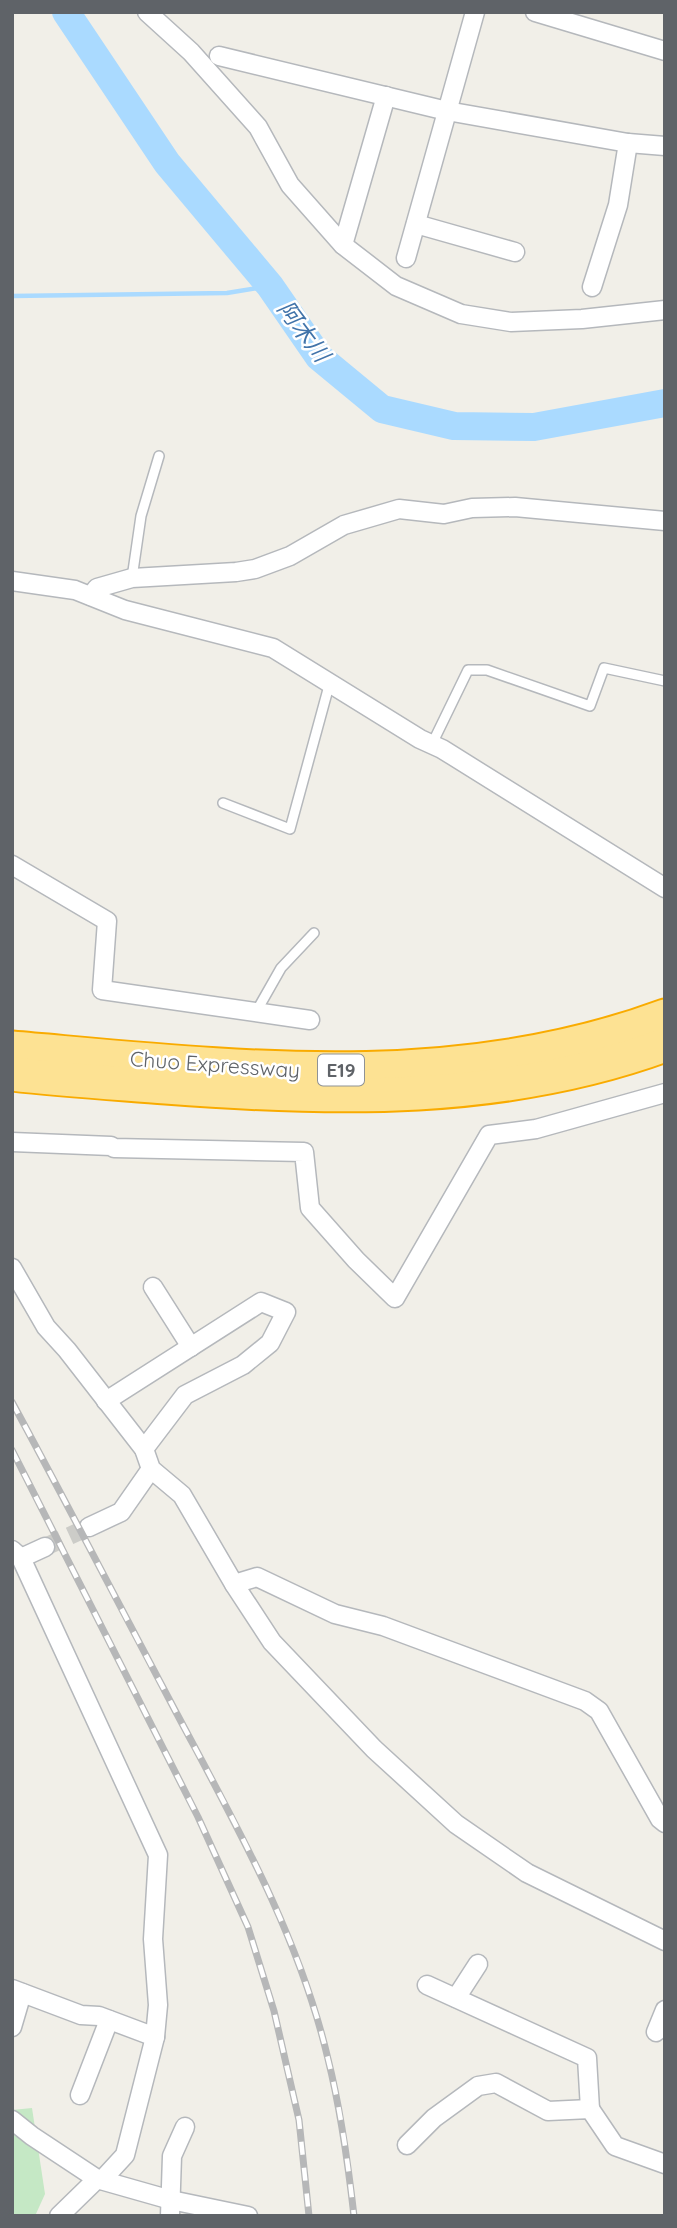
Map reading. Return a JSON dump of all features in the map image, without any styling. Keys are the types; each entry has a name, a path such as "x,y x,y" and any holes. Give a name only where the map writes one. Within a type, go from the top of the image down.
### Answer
{"highway":[{"name":"Chuo Expressway","path":"12,1048 227,1067 392,1069 474,1062 559,1047 665,1016"},
{"name":"Chuo Expressway","path":"12,1074 238,1093 396,1095 508,1084 636,1055 665,1045"}],"street":[{"path":"147,12 191,52 258,127 290,185 343,244 396,286 461,314 511,321 582,319 665,310"},
{"path":"407,258 475,12"},
{"path":"534,12 665,51"},
{"path":"219,56 447,111 628,144 665,146"},
{"path":"343,244 386,96"},
{"path":"592,287 618,205 628,144"},
{"path":"416,224 515,252"},
{"path":"91,596 97,588 106,584 132,578 255,569 290,556 344,525 399,509 444,514 472,508 515,507 665,521"},
{"path":"12,581 64,588 125,610 272,648 665,888"},
{"path":"12,865 107,921 102,990 310,1020"},
{"path":"12,1142 165,1151 304,1152 310,1208 395,1298 489,1135 536,1129 665,1093"},
{"path":"12,1268 46,1327 144,1449 151,1469 182,1495 234,1584 272,1642 374,1749 456,1824 527,1873 665,1941"},
{"path":"153,1287 191,1347"},
{"path":"107,1401 261,1302 286,1312 270,1343 243,1365 185,1395 144,1449"},
{"path":"89,1527 121,1512 151,1469"},
{"path":"45,1547 16,1554 158,1855 153,1939 158,2005 155,2037 125,2155 59,2216"},
{"path":"234,1584 257,1577 335,1614 383,1626 585,1701 598,1711 653,1808 665,1823"},
{"path":"456,1998 478,1964"},
{"path":"427,1985 587,2058 590,2109 615,2146 665,2164"},
{"path":"12,2027 17,1991 81,2015 108,2020 155,2037"},
{"path":"656,2032 665,2010"},
{"path":"80,2095 108,2020"},
{"path":"407,2145 434,2118 478,2086 496,2083 548,2111 590,2109"},
{"path":"12,2120 99,2179 171,2208 248,2216"},
{"path":"171,2208 172,2156 185,2127"}],"lane":[{"path":"132,578 141,516 159,456"},
{"path":"432,744 468,670 487,670 590,706 604,668 665,681"},
{"path":"223,803 290,829 330,682"},
{"path":"256,1012 281,968 314,933"}],"green space":[{"path":"32,2108 45,2194 35,2216 12,2216 12,2110"}],"waterway":[{"name":"阿木川","path":"66,12 167,163 270,286 319,357 382,409 454,426 534,427 665,403"},
{"path":"12,296 227,293 270,286"}],"tunnel":[{"path":"45,1547 89,1527"}],"railway":[{"path":"12,1402 238,1829 280,1918 299,1964 328,2059 344,2137 354,2216"},
{"path":"12,1450 198,1817 248,1927 274,2011 299,2120 309,2216"}]}
